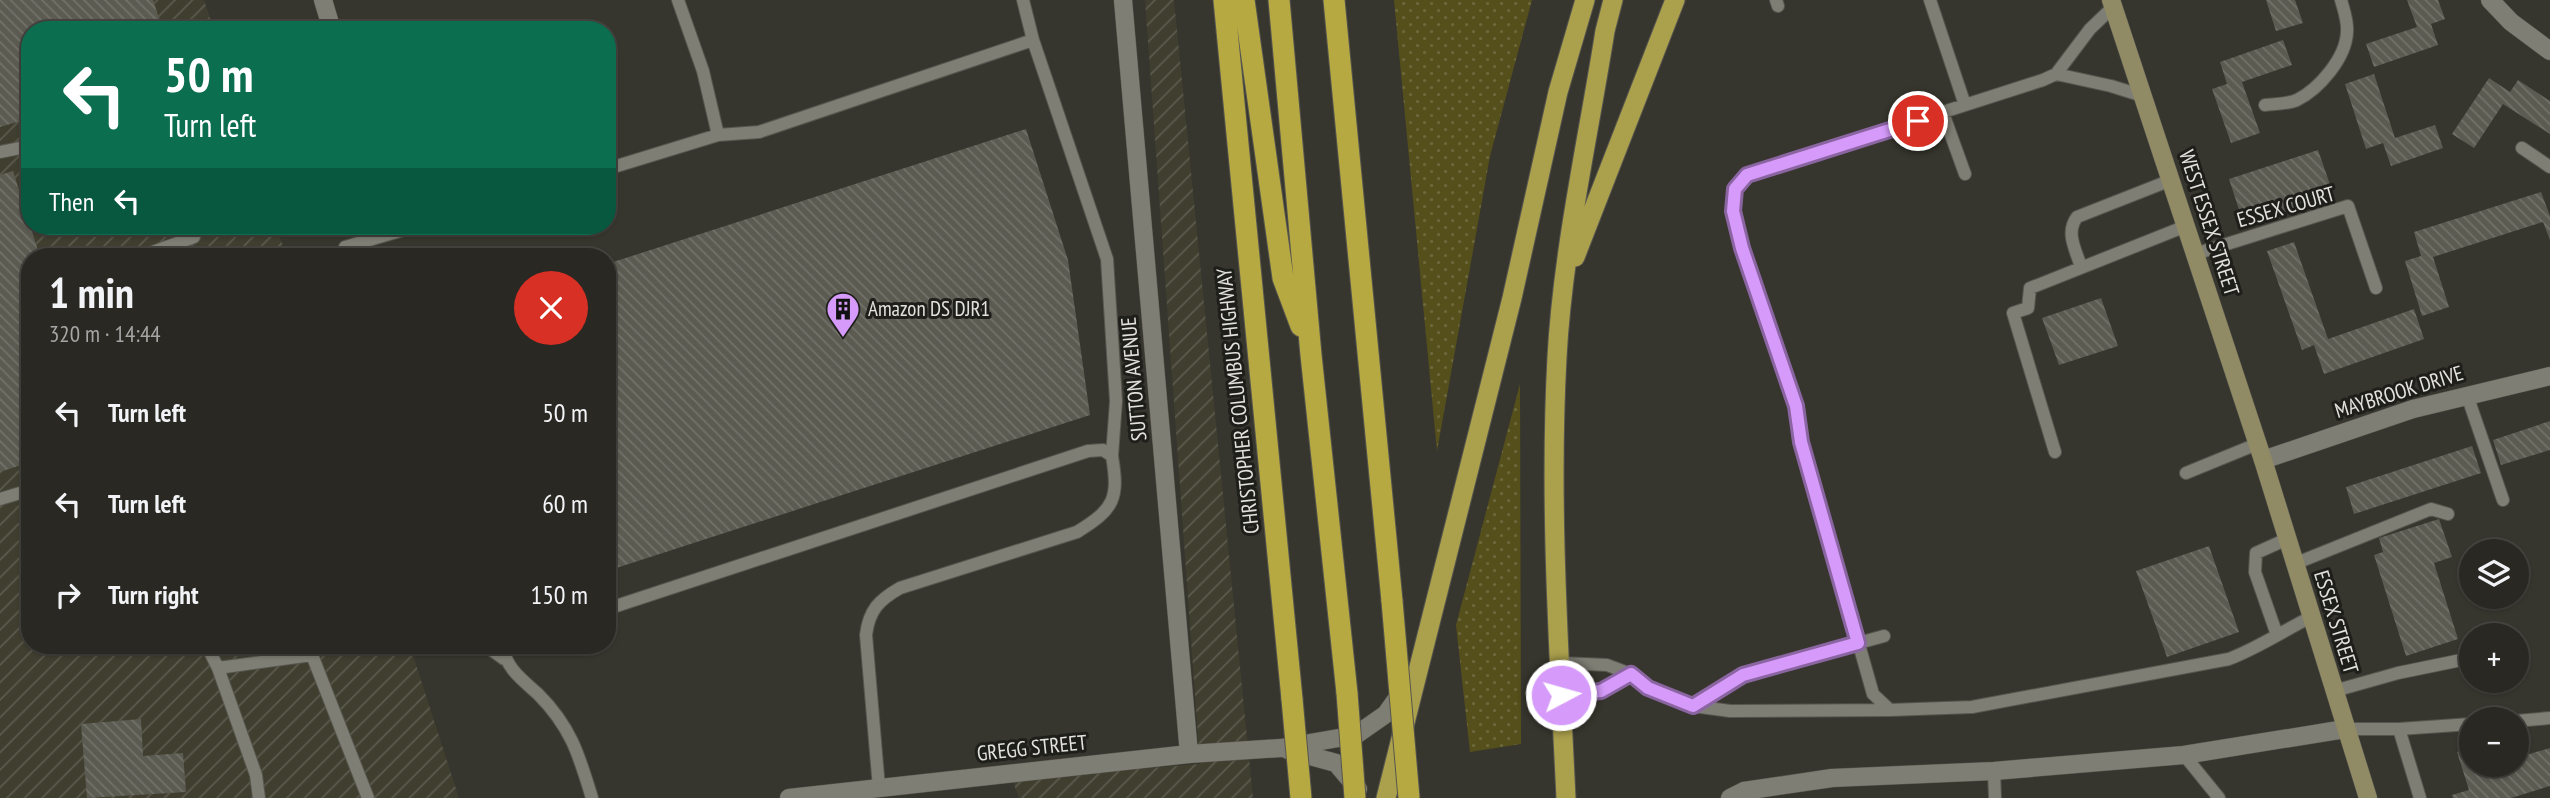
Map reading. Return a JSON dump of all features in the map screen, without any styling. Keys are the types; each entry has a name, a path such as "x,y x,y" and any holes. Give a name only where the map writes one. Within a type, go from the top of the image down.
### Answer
{"highway":[{"name":"CHRISTOPHER COLUMBUS HIGHWAY","path":"1224,0 1301,798"},
{"path":"1244,0 1283,278 1311,355"},
{"path":"1279,0 1311,355 1356,798"},
{"path":"1334,0 1409,798"},
{"path":"1386,798 1512,298 1558,92 1585,0"},
{"path":"1566,798 1553,472 1557,354 1568,246 1605,31 1613,0"},
{"path":"1564,284 1675,0"}],"main road":[{"name":"WEST ESSEX STREET","path":"2112,3 2260,452"},
{"name":"ESSEX STREET","path":"2260,452 2368,798"}],"street":[{"path":"323,0 329,21"},
{"name":"SUTTON AVENUE","path":"1123,0 1189,754"},
{"path":"2490,0 2511,22 2550,51"},
{"name":"MAYBROOK DRIVE","path":"2260,452 2413,409 2550,376"},
{"name":"GREGG STREET","path":"789,798 1189,754 1281,748 1356,735 1386,714 1419,666"},
{"path":"1730,798 1744,791 1832,778 1994,771 2184,755 2345,729"},
{"name":"GREGG STREET","path":"1281,748 1336,763 1364,798"}],"lane":[{"path":"678,0 703,71 718,135"},
{"path":"879,788 866,635 868,621 875,606 882,598 900,587 1077,532 1096,521 1115,495 1112,456 1116,401 1107,259 1032,40 1023,0"},
{"path":"1930,0 1965,105"},
{"path":"2264,105 2295,101 2326,75 2343,51 2346,41 2346,17 2341,0"},
{"path":"2056,74 2112,3"},
{"path":"616,166 718,135 760,132 1032,40"},
{"path":"1890,710 1872,694 1801,442 1796,406 1742,248 1733,211 1735,189 1747,175 2056,74 2143,96"},
{"path":"1943,113 1965,174"},
{"path":"0,152 21,148"},
{"path":"2522,148 2550,167"},
{"path":"2081,267 2071,234 2072,224 2077,217 2171,180"},
{"name":"ESSEX COURT","path":"2195,254 2348,206 2376,288"},
{"path":"2055,452 2013,313 2028,308 2030,288 2186,226"},
{"path":"345,248 387,235"},
{"path":"164,248 194,237"},
{"path":"2467,395 2503,500"},
{"path":"616,606 1088,451 1103,450 1112,456"},
{"path":"2186,473 2260,452"},
{"path":"0,499 21,493"},
{"path":"2294,564 2431,509 2448,514"},
{"path":"2277,635 2255,572 2256,552 2287,539"},
{"path":"1561,663 1606,665 1631,674 1648,688 1693,706 1730,711 1972,707 2229,659 2258,648 2311,617"},
{"path":"1693,706 1743,675 1884,636"},
{"path":"211,654 256,775 259,798"},
{"path":"507,654 575,743 592,798"},
{"path":"218,668 312,656 368,798"},
{"path":"2334,691 2398,673 2459,660"},
{"path":"1561,695 1601,691 1631,674"},
{"path":"2529,720 2550,718"},
{"path":"2345,729 2459,725"},
{"path":"2399,729 2420,798"},
{"path":"2184,755 2219,798"},
{"path":"1994,771 1995,798"}],"shaded area":[{"path":"0,0 204,0 211,21 21,21 21,235 279,235 284,248 21,248 21,654 413,654 459,798 0,798"},
{"path":"1145,0 1174,0 1253,798 1019,798 1012,779 1200,764"},
{"path":"1394,0 1532,0 1490,156 1437,451"},
{"path":"1520,384 1521,744 1470,752 1456,625"}],"building":[{"path":"0,0 153,0 160,21 21,21 21,121 0,127"},
{"path":"2266,0 2295,0 2303,23 2276,31"},
{"path":"2407,0 2438,0 2445,19 2431,24 2438,45 2374,67 2366,44 2417,27"},
{"path":"2283,40 2292,65 2242,82 2260,133 2231,143 2212,89 2227,84 2220,62"},
{"path":"2374,74 2395,138 2435,125 2443,148 2391,166 2383,143 2366,149 2345,84"},
{"path":"2489,78 2510,92 2518,80 2550,101 2550,134 2503,104 2474,148 2452,134"},
{"name":"Amazon DS DJR1","path":"1026,129 1068,260 1090,415 616,568 616,261"},
{"path":"2318,150 2334,196 2244,225 2229,179"},
{"path":"13,171 21,196 21,235 33,235 37,248 21,248 21,465 0,472 0,175"},
{"path":"2541,192 2550,216 2550,240 2543,222 2433,257 2449,307 2422,316 2405,261 2421,256 2414,232"},
{"path":"2294,242 2328,339 2414,309 2424,339 2324,374 2314,345 2302,350 2267,251"},
{"path":"2101,298 2118,346 2059,365 2042,318"},
{"path":"2550,421 2550,450 2501,465 2493,440"},
{"path":"2472,446 2481,473 2354,514 2346,487"},
{"path":"2439,519 2452,557 2434,563 2458,639 2406,656 2374,555 2383,552 2379,538"},
{"path":"2209,546 2239,632 2167,657 2136,571"},
{"path":"141,719 143,756 183,753 186,792 87,798 81,724"},
{"path":"2550,748 2550,786 2511,798 2453,798 2452,795 2469,790 2465,777 2529,777 2529,754"}],"place":[{"name":"Amazon DS DJR1","path":"843,339"}],"route":[{"path":"1561,695 1601,691 1631,674 1648,688 1693,706 1743,675 1858,643 1801,442 1796,406 1742,248 1733,211 1735,189 1747,175 1918,121"}]}
